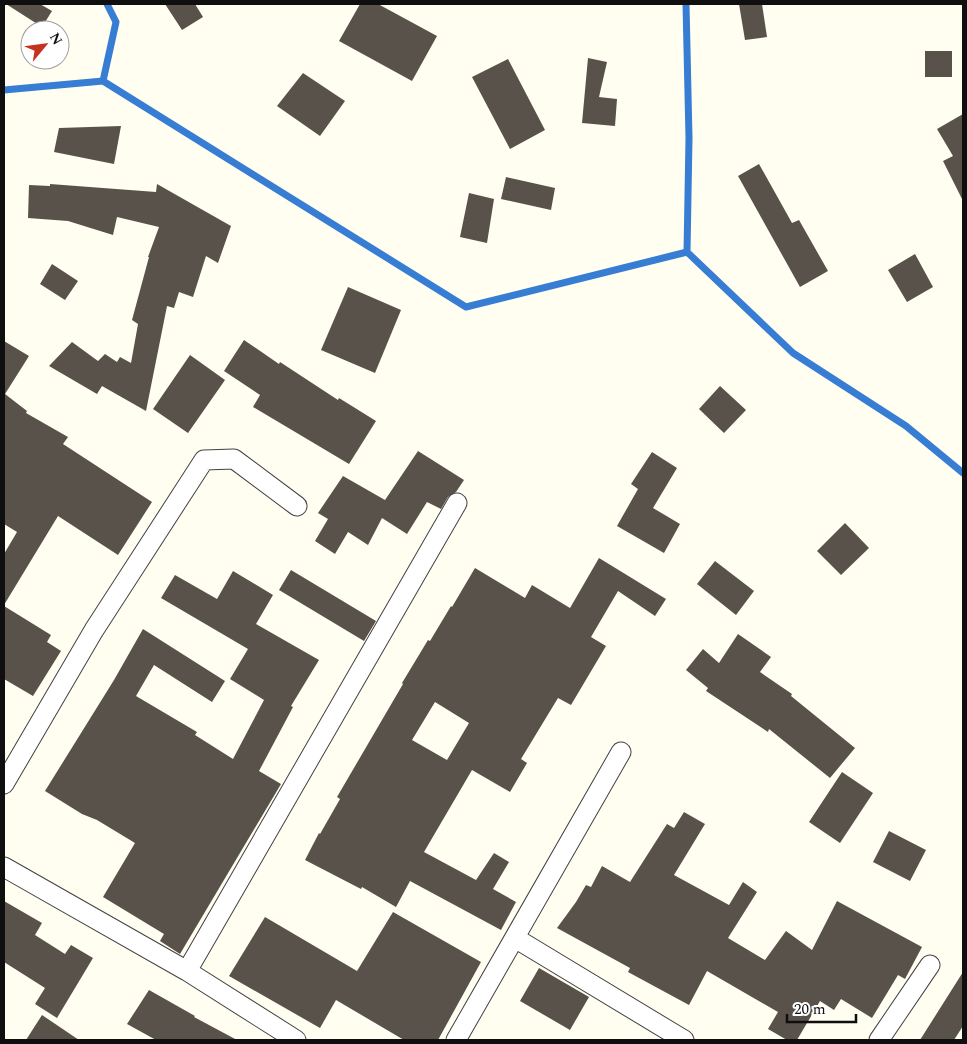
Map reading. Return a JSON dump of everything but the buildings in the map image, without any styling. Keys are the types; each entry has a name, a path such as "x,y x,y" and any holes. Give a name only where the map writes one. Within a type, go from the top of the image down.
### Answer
{"street":[{"path":"4,784 94,630 204,460 234,459 297,506"},
{"path":"187,970 457,503"},
{"path":"456,1040 621,752"},
{"path":"4,867 187,970 296,1040"},
{"path":"516,938 684,1040"},
{"path":"879,1040 930,965"}],"waterway":[{"path":"103,81 116,22 107,4"},
{"path":"686,4 689,138 687,252"},
{"path":"4,90 103,81 466,307 687,252 793,353 906,426 963,473"}]}
